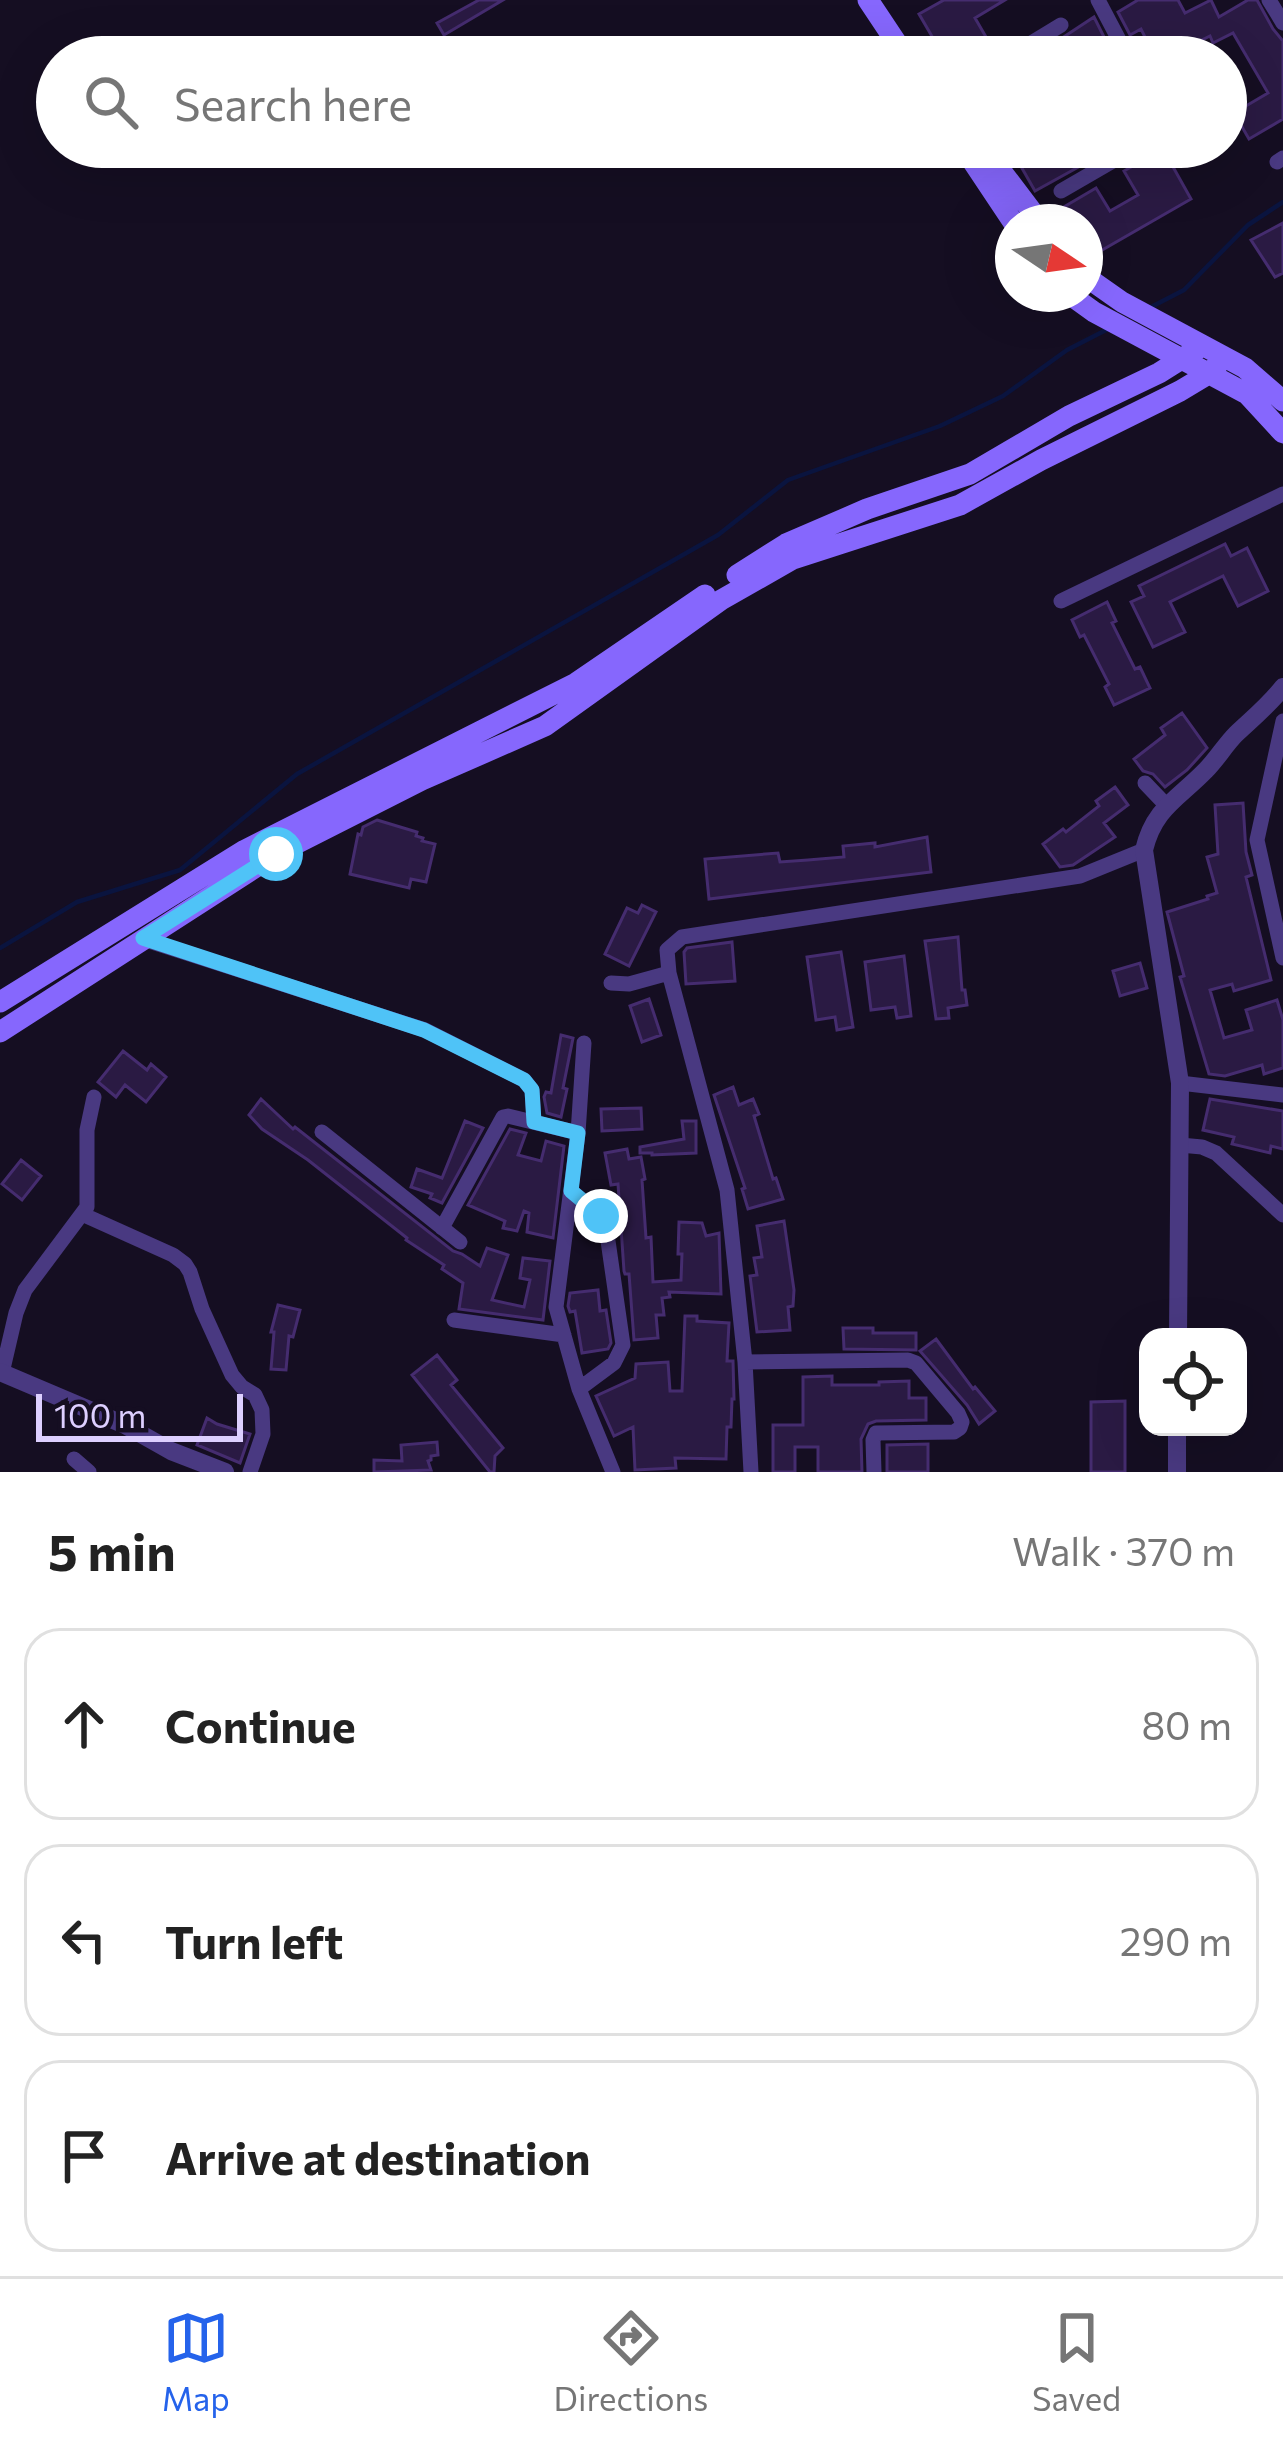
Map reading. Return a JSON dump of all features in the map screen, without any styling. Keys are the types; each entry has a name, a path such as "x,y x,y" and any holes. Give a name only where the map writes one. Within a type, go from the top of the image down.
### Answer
{"main road":[{"path":"868,0 891,36"},
{"path":"885,0 908,36"},
{"path":"977,168 1001,204"},
{"path":"999,168 1026,204"},
{"path":"1103,289 1183,347"},
{"path":"1094,312 1217,365 1283,433"},
{"path":"0,1002 245,850 576,683 786,544 867,509 970,475 1069,416 1159,374 1183,347"},
{"path":"0,1032 276,854 422,780 544,726 721,600 793,559 960,505 1180,392 1217,365 1246,368 1283,401"}],"street":[{"path":"1098,0 1117,36"},
{"path":"1269,0 1283,23"},
{"path":"1043,36 1061,25"},
{"path":"1061,191 1093,168"},
{"path":"1061,601 1283,494"},
{"path":"1178,1328 1180,1083 1144,850 1150,827 1166,805 1208,769 1283,687"},
{"path":"1283,722 1257,839 1283,958"},
{"path":"1145,783 1166,805"},
{"path":"752,1472 727,1190 669,973 667,950 682,937 1080,876 1144,850"},
{"path":"143,938 424,1030 524,1080 532,1090 534,1122"},
{"path":"610,983 629,984 669,973"},
{"path":"584,1043 556,1307 580,1389 613,1472"},
{"path":"1180,1083 1283,1095"},
{"path":"94,1097 87,1130 89,1198 84,1215 25,1291 1,1372 225,1472"},
{"path":"442,1228 498,1123 508,1116 578,1133"},
{"path":"322,1132 460,1242"},
{"path":"1180,1145 1216,1153 1283,1215"},
{"path":"571,1191 607,1227 623,1345 614,1363 580,1389"},
{"path":"84,1215 185,1264 232,1375 255,1395 262,1410 263,1434 250,1472"},
{"path":"454,1320 564,1335"},
{"path":"745,1362 916,1363 958,1413 960,1428 954,1432 877,1433 874,1472"},
{"path":"1177,1436 1177,1472"},
{"path":"74,1459 89,1472"}],"building":[{"path":"479,0 503,0 444,35 437,23"},
{"path":"944,0 1005,0 975,18 985,36 932,36 919,14"},
{"path":"1138,0 1178,0 1185,13 1211,0 1219,17 1248,0 1257,0 1283,41 1283,119 1249,139 1247,136 1247,105 1268,93 1247,57 1247,36 1144,36 1141,29 1130,35 1118,12"},
{"path":"1094,17 1104,36 1065,36"},
{"path":"1022,168 1077,168 1035,191"},
{"path":"1174,168 1191,199 1103,250 1103,204 1069,204 1096,188 1110,211 1138,195 1124,171"},
{"path":"1283,223 1283,273 1275,277 1251,240"},
{"path":"1225,544 1231,556 1247,548 1268,591 1238,606 1223,576 1170,602 1185,632 1153,647 1131,602 1144,596 1139,586"},
{"path":"1107,602 1135,669 1140,667 1150,688 1114,705 1105,687 1109,684 1072,620"},
{"path":"1182,713 1207,748 1165,787 1134,759 1165,735 1161,728"},
{"path":"1115,787 1128,805 1104,823 1115,837 1073,865 1060,867 1043,844 1099,806 1096,801"},
{"path":"1243,803 1252,875 1246,877 1271,980 1234,991 1232,984 1210,990 1224,1038 1252,1030 1246,1010 1277,1000 1283,1020 1283,1068 1264,1074 1262,1065 1225,1076 1209,1074 1180,977 1184,976 1167,912 1217,893 1207,857 1218,854 1215,805"},
{"path":"377,820 417,832 422,841 435,844 426,882 411,879 409,888 350,874 358,834"},
{"path":"927,837 931,872 709,899 705,859 778,853 780,862 844,857 843,846 875,843 875,847"},
{"path":"642,905 656,912 629,966 605,954 627,908 638,913"},
{"path":"958,937 967,1005 948,1008 949,1018 936,1019 925,941"},
{"path":"732,942 735,981 686,984 687,948"},
{"path":"841,952 853,1027 837,1030 835,1017 816,1020 807,957"},
{"path":"904,956 911,1016 897,1018 895,1007 871,1010 865,962"},
{"path":"1140,963 1147,988 1120,996 1113,971"},
{"path":"649,999 661,1035 642,1042 630,1006"},
{"path":"561,1035 573,1038 561,1117 547,1113 544,1097 551,1093"},
{"path":"123,1051 147,1070 151,1064 166,1077 146,1102 125,1085 116,1097 98,1082"},
{"path":"733,1087 739,1105 753,1099 759,1114 754,1116 783,1199 748,1209 714,1095"},
{"path":"261,1099 293,1129 453,1251 480,1266 487,1248 508,1255 492,1300 524,1307 530,1280 520,1278 523,1258 550,1261 543,1320 459,1309 463,1283 262,1129 249,1115"},
{"path":"1210,1099 1283,1111 1283,1149 1271,1146 1270,1153 1232,1144 1234,1137 1203,1130"},
{"path":"641,1108 642,1129 602,1131 601,1109"},
{"path":"465,1121 483,1128 442,1203 411,1187 417,1169 442,1178"},
{"path":"682,1121 696,1121 696,1153 640,1153 640,1147 684,1139"},
{"path":"510,1129 526,1133 518,1155 541,1161 546,1141 564,1146 553,1238 527,1232 529,1213 524,1211 517,1231 503,1228 505,1221 468,1205"},
{"path":"627,1149 629,1159 641,1157 653,1282 681,1280 679,1222 702,1223 706,1236 719,1233 721,1294 669,1292 670,1297 662,1298 664,1315 656,1315 658,1338 634,1340 618,1184 611,1185 605,1153"},
{"path":"21,1160 41,1176 22,1200 2,1184"},
{"path":"784,1221 794,1290 793,1306 788,1307 790,1330 757,1332 750,1276 757,1275 754,1258 762,1257 757,1226"},
{"path":"598,1290 611,1343 608,1349 582,1353 575,1311 570,1312 568,1306 570,1293"},
{"path":"278,1305 300,1310 293,1337 289,1336 286,1370 271,1369 271,1332"},
{"path":"685,1316 729,1323 727,1361 733,1361 734,1399 726,1459 675,1458 676,1468 635,1470 633,1427 614,1436 596,1396 635,1378 636,1364 668,1362 670,1391 682,1391"},
{"path":"843,1328 916,1333 916,1350 844,1349"},
{"path":"936,1339 995,1411 979,1424 920,1351"},
{"path":"437,1355 457,1380 451,1385 503,1448 495,1456 494,1472 412,1375"},
{"path":"832,1376 832,1385 909,1381 909,1398 926,1398 926,1420 868,1424 861,1439 862,1472 818,1472 818,1447 795,1447 795,1472 773,1472 773,1425 803,1425 803,1377"},
{"path":"1125,1401 1125,1472 1091,1472 1091,1402"},
{"path":"207,1418 250,1434 240,1463 197,1445"},
{"path":"437,1442 438,1455 428,1461 431,1470 374,1472 374,1460 402,1461 401,1445"},
{"path":"928,1444 928,1472 887,1472 887,1445"}],"waterway":[{"path":"1151,307 1184,290 1248,225 1283,202"},
{"path":"0,948 77,902 180,870 297,774 718,535 788,480 940,426 1003,396 1067,350 1108,329"}],"route":[{"path":"276,854 143,938 424,1030 524,1080 532,1090 534,1122 578,1133 571,1191 601,1216"}]}
